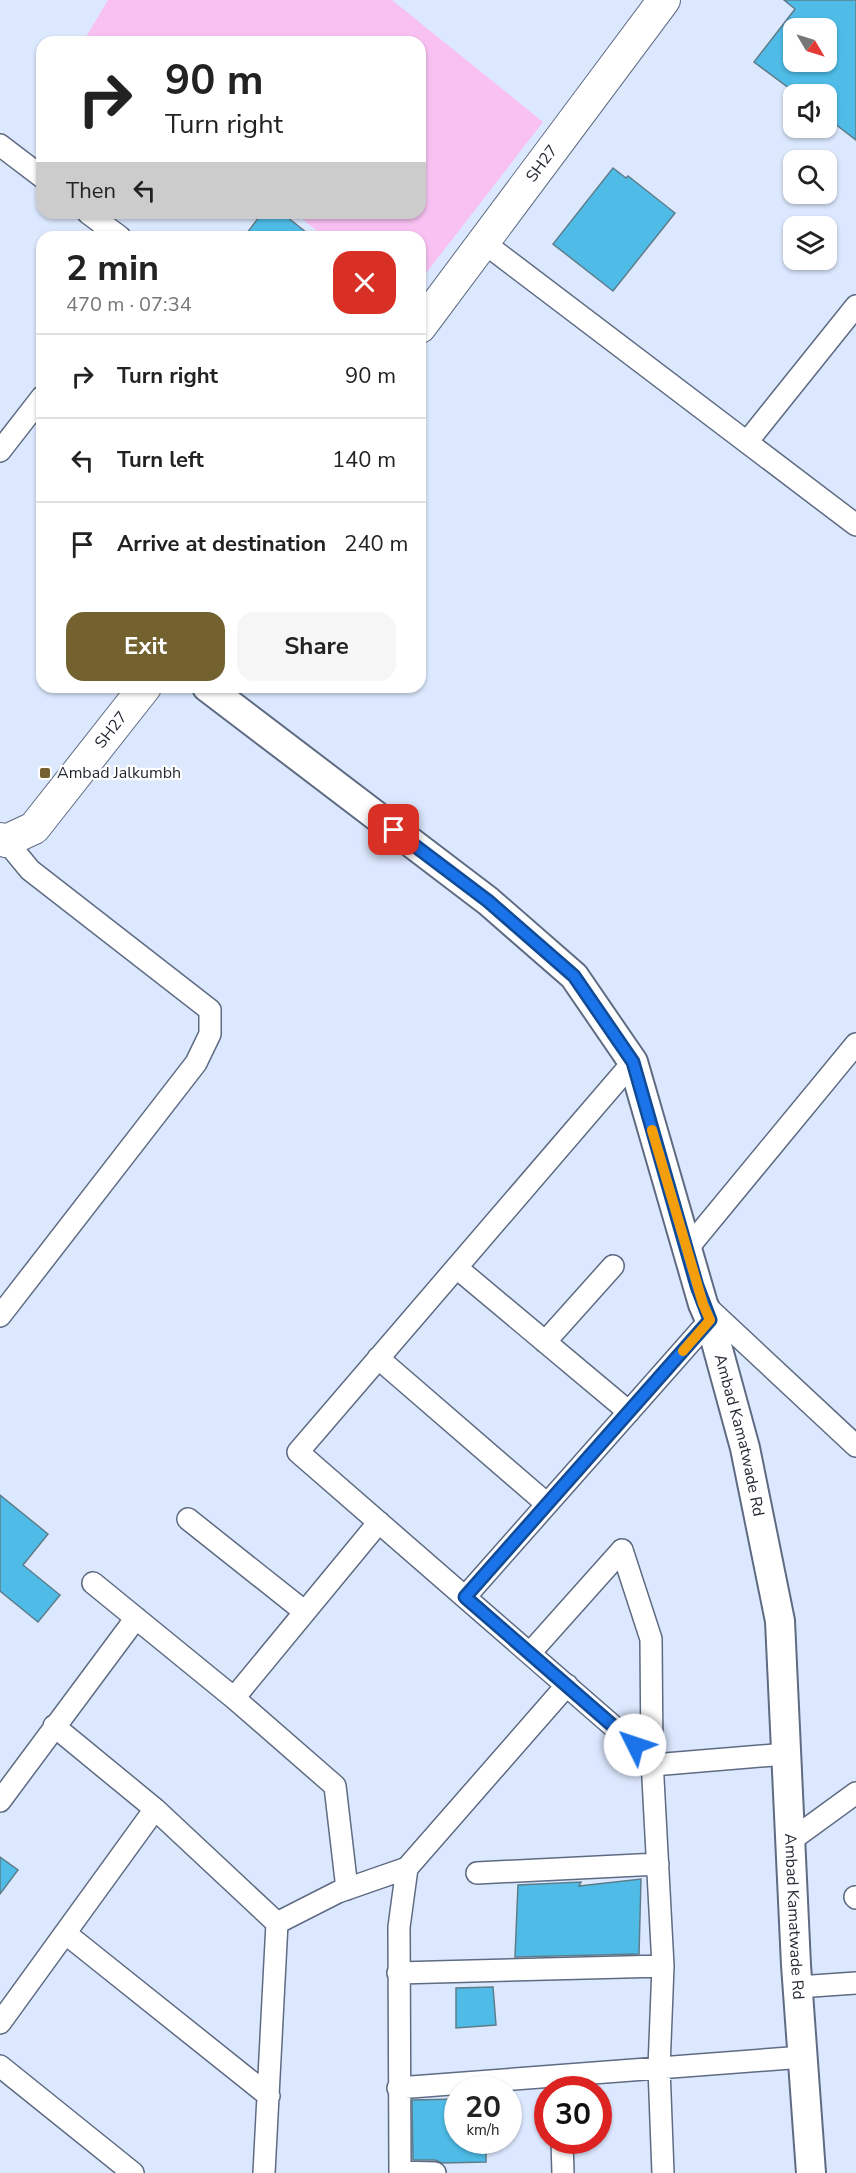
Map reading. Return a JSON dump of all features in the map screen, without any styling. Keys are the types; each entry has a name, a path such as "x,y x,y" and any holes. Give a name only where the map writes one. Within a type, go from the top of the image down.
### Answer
{"main road":[{"name":"SH27","path":"426,319 664,0"},
{"name":"SH27","path":"3,840 34,828 140,693"}],"street":[{"path":"0,145 36,172"},
{"path":"96,219 112,231"},
{"path":"483,242 856,525"},
{"path":"747,442 856,306"},
{"path":"0,451 36,405"},
{"name":"Ambad Kamatwade Rd","path":"215,693 488,901 574,976 633,1062 745,1448 780,1621 798,1987 811,2173"},
{"path":"0,1316 196,1063 210,1034 210,1010 30,870 3,840"},
{"path":"687,1249 856,1044"},
{"path":"633,1062 298,1452 652,1762 786,1754"},
{"path":"545,1342 614,1266"},
{"path":"456,1268 629,1412"},
{"path":"465,1597 629,1412 706,1312 856,1446"},
{"path":"378,1358 547,1504"},
{"path":"189,1519 305,1612"},
{"path":"234,1698 380,1522"},
{"path":"530,1653 622,1550 651,1639 652,1762 663,1966 659,2068 663,2173"},
{"path":"93,1583 234,1698 335,1786 346,1889"},
{"path":"0,1801 136,1618"},
{"path":"277,1923 346,1889 407,1868 567,1686"},
{"path":"54,1726 155,1809 277,1923 264,2173"},
{"path":"790,1841 856,1793"},
{"path":"0,2023 155,1809"},
{"path":"477,1873 658,1864"},
{"path":"407,1868 399,1927 400,2173 435,2173"},
{"path":"65,1933 269,2096"},
{"path":"398,1973 663,1966"},
{"path":"798,1987 856,1983"},
{"path":"606,2076 659,2068 803,2057"},
{"path":"0,2066 133,2173"},
{"path":"398,2088 534,2084"},
{"path":"562,2154 562,2173"}],"shaded area":[{"path":"108,0 392,0 543,122 426,273 426,231 318,231 302,219 426,219 426,36 87,36"}],"building":[{"path":"784,0 856,0 856,140 837,125 837,84 784,84 754,62 783,25 783,72 837,72 837,18 788,18 795,9"},
{"path":"613,168 626,178 628,176 675,213 613,291 553,244"},
{"path":"258,219 290,219 304,231 248,231"},
{"path":"0,1495 48,1534 23,1565 60,1595 38,1622 0,1591"},
{"path":"0,1857 18,1870 0,1894"},
{"path":"641,1879 639,1954 515,1957 518,1885 581,1882 579,1886"},
{"path":"493,1987 496,2025 456,2028 456,1988"},
{"path":"444,2099 444,2154 486,2154 486,2162 442,2163 435,2160 413,2160 412,2100"}],"slow traffic":[{"path":"652,1130 703,1304 710,1320 683,1351"}],"place":[{"name":"Ambad Jalkumbh","path":"45,773"}],"route":[{"path":"394,830 488,901 574,976 633,1062 697,1286 710,1320 465,1597 635,1745"}]}
